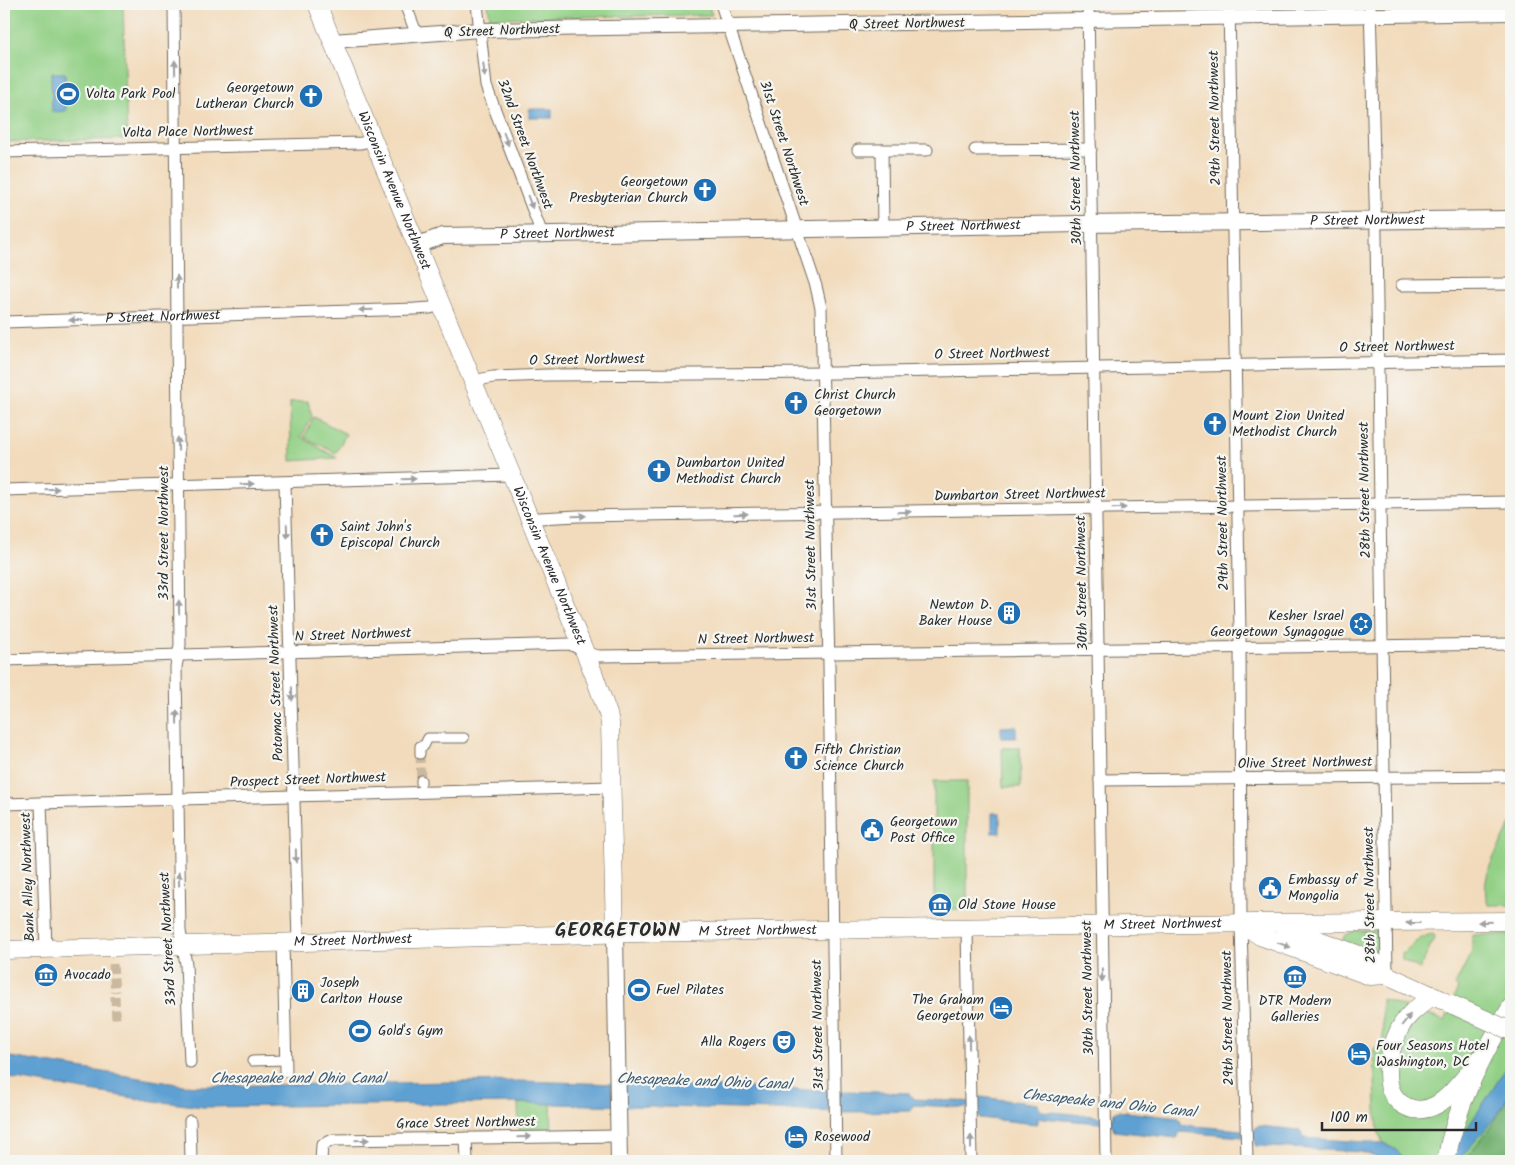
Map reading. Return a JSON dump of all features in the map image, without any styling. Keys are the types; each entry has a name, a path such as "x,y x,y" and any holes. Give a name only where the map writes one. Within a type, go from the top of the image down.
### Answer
{"main road":[{"name":"Wisconsin Avenue Northwest","path":"317,4 585,652 608,714 611,729 619,1161"},
{"name":"P Street Northwest","path":"417,246 443,236 1092,224 1511,219"},
{"name":"M Street Northwest","path":"4,950 615,934 1241,923 1511,921"},
{"path":"1241,923 1260,936 1337,955"},
{"path":"1337,955 1338,932 1342,923"},
{"path":"1273,924 1337,955 1370,976 1387,975 1511,1030"},
{"path":"1433,996 1410,1015 1396,1037 1388,1070 1389,1082 1395,1098 1405,1106 1416,1110 1434,1106 1447,1096 1484,1055"},
{"path":"1446,1161 1450,1140 1462,1101 1484,1055 1511,1007"}],"street":[{"name":"33rd Street Northwest","path":"174,4 180,645 176,667 177,799 180,931 186,964 190,1062"},
{"path":"405,4 417,35"},
{"name":"32nd Street Northwest","path":"477,4 486,86 542,234"},
{"name":"31st Street Northwest","path":"721,4 798,229 820,301 823,373 836,1161"},
{"name":"30th Street Northwest","path":"1088,4 1106,1161"},
{"name":"29th Street Northwest","path":"1229,4 1240,647 1241,923 1246,1161"},
{"name":"Q Street Northwest","path":"333,42 480,30 1229,19 1370,10 1511,13"},
{"name":"28th Street Northwest","path":"1370,10 1378,362 1387,975"},
{"name":"Volta Place Northwest","path":"4,152 361,143 373,140"},
{"path":"975,150 1090,149"},
{"path":"858,150 927,150"},
{"path":"882,150 883,228"},
{"path":"1402,285 1511,284"},
{"name":"P Street Northwest","path":"4,322 424,309 441,305"},
{"name":"O Street Northwest","path":"473,381 492,377 547,375 823,373 1511,360"},
{"path":"4,490 511,475"},
{"name":"Potomac Street Northwest","path":"285,483 294,796 286,1066"},
{"name":"Dumbarton Street Northwest","path":"530,520 588,516 1511,502"},
{"name":"N Street Northwest","path":"4,660 570,644 585,652 599,656 1511,644"},
{"path":"420,754 420,746 424,746 428,738 464,738"},
{"name":"Olive Street Northwest","path":"1100,780 1511,776"},
{"name":"Prospect Street Northwest","path":"4,804 612,787"},
{"name":"Bank Alley Northwest","path":"41,803 46,949"},
{"path":"967,928 971,1161"},
{"path":"252,1061 286,1066"},
{"path":"190,1121 191,1161"},
{"name":"Grace Street Northwest","path":"321,1157 322,1144 333,1140 619,1136"},
{"path":"466,1138 467,1161"}],"green space":[{"path":"4,4 123,4 127,139 4,142"},
{"path":"488,4 708,4 712,15 490,18"},
{"path":"308,401 312,417 301,437 337,458 291,461 290,402"},
{"path":"314,417 346,434 336,453 304,437"},
{"path":"1002,748 1020,748 1021,787 1003,787"},
{"path":"934,781 967,781 967,909 934,909"},
{"path":"1511,824 1511,905 1488,905 1486,884 1488,873 1491,863"},
{"path":"1354,931 1378,931 1380,934 1381,954 1377,957 1342,944 1344,936"},
{"path":"1433,934 1435,936 1420,969 1402,960 1402,954 1413,944"},
{"path":"1472,935 1511,935 1511,1161 1406,1161 1396,1150 1383,1143 1378,1131 1374,1048 1383,1048 1382,999 1444,1021 1458,988 1455,985 1472,951"},
{"path":"1511,1091 1511,1153 1502,1161 1467,1161 1467,1157 1490,1128"},
{"path":"518,1103 551,1103 552,1132 519,1131"}],"water":[{"path":"51,73 65,73 66,111 52,112"},
{"path":"529,109 552,109 552,118 529,118"},
{"path":"1016,726 1016,738 1001,738 1001,727"},
{"path":"992,813 1000,813 1000,833 992,833"},
{"path":"4,1056 183,1085 202,1086 520,1081 909,1093 913,1099 978,1102 978,1098 981,1097 1038,1104 1042,1111 1113,1118 1114,1112 1118,1111 1179,1118 1182,1125 1255,1131 1256,1127 1259,1126 1300,1130 1303,1138 1383,1143 1396,1150 1406,1161 1387,1161 1361,1152 1256,1146 1255,1138 1181,1132 1177,1138 1114,1131 1112,1124 1038,1118 1038,1123 1036,1124 979,1118 977,1108 913,1105 910,1111 847,1112 518,1103 203,1107 146,1100 4,1077"},
{"path":"1511,1061 1511,1089 1502,1107 1487,1127 1457,1161 1431,1161 1450,1147 1468,1127"}],"tunnel":[{"path":"420,754 421,780"},
{"path":"113,964 115,992"},
{"path":"115,996 116,1022"}],"place":[{"name":"Volta Park Pool","path":"68,94"},
{"name":"Georgetown Lutheran Church","path":"311,96"},
{"name":"Georgetown Presbyterian Church","path":"705,190"},
{"name":"Christ Church Georgetown","path":"796,403"},
{"name":"Mount Zion United Methodist Church","path":"1215,424"},
{"name":"Dumbarton United Methodist Church","path":"659,471"},
{"name":"Saint John's Episcopal Church","path":"322,535"},
{"name":"Newton D. Baker House","path":"1009,613"},
{"name":"Kesher Israel Georgetown Synagogue","path":"1361,624"},
{"name":"Fifth Christian Science Church","path":"796,758"},
{"name":"Georgetown Post Office","path":"872,830"},
{"name":"Embassy of Mongolia","path":"1270,888"},
{"name":"Old Stone House","path":"940,905"},
{"name":"Avocado","path":"46,975"},
{"name":"DTR Modern Galleries","path":"1295,977"},
{"name":"Fuel Pilates","path":"639,990"},
{"name":"Joseph Carlton House","path":"303,991"},
{"name":"The Graham Georgetown","path":"1001,1008"},
{"name":"Gold's Gym","path":"360,1031"},
{"name":"Alla Rogers","path":"784,1042"},
{"name":"Four Seasons Hotel Washington, DC","path":"1359,1054"},
{"name":"Rosewood","path":"796,1137"}],"district":[{"name":"GEORGETOWN","path":"618,931"}],"water label":[{"name":"Chesapeake and Ohio Canal","path":"298,1079"},
{"name":"Chesapeake and Ohio Canal","path":"704,1082"},
{"name":"Chesapeake and Ohio Canal","path":"1109,1104"}]}
